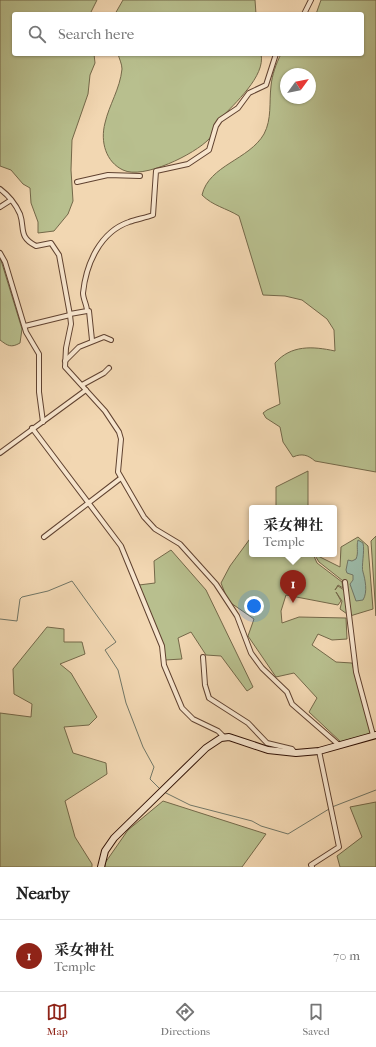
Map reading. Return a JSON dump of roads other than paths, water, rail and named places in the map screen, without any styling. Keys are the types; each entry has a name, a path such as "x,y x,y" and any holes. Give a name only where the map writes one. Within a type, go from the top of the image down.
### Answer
{"street":[{"path":"305,12 311,0"},
{"path":"25,326 87,311 83,294 87,271 95,252 103,241 125,224 146,218 154,213 156,171 188,164 210,150 216,126 220,120 238,108 248,93 266,84 275,56"},
{"path":"77,182 108,175 140,176"},
{"path":"0,189 20,214 22,233 28,240 36,246 51,243 57,251 71,324 65,361 67,370 109,416 119,432 120,445 117,469 121,478 152,526 180,544 220,588 237,616 251,653 262,668 286,692 293,705 339,745"},
{"path":"0,207 10,200"},
{"path":"0,253 5,262 28,336 40,357 39,392 43,422"},
{"path":"89,311 92,340"},
{"path":"65,361 78,349 92,340 104,337 111,340"},
{"path":"82,385 109,368"},
{"path":"0,453 32,428 43,422 86,390"},
{"path":"32,428 124,551 139,593 162,646 164,665 182,708 193,719 218,731 224,737"},
{"path":"44,537 121,478"},
{"path":"101,867 105,851 114,838 206,748 224,737 229,737 268,750 295,753 319,751 374,735 356,672 345,582"},
{"path":"203,657 204,685 209,698 248,723 267,743 292,749 295,753"},
{"path":"310,866 339,847 319,751"}],"waterway":[{"path":"0,619 17,621 20,599 22,597 48,591 72,581 116,642 105,650 118,670 126,703 143,747 154,767 150,779 160,789"},
{"path":"332,807 376,790"},
{"path":"164,792 190,805 252,821 261,826 288,834 329,809"}],"place":[{"name":"采女神社","path":"293,603"}]}
